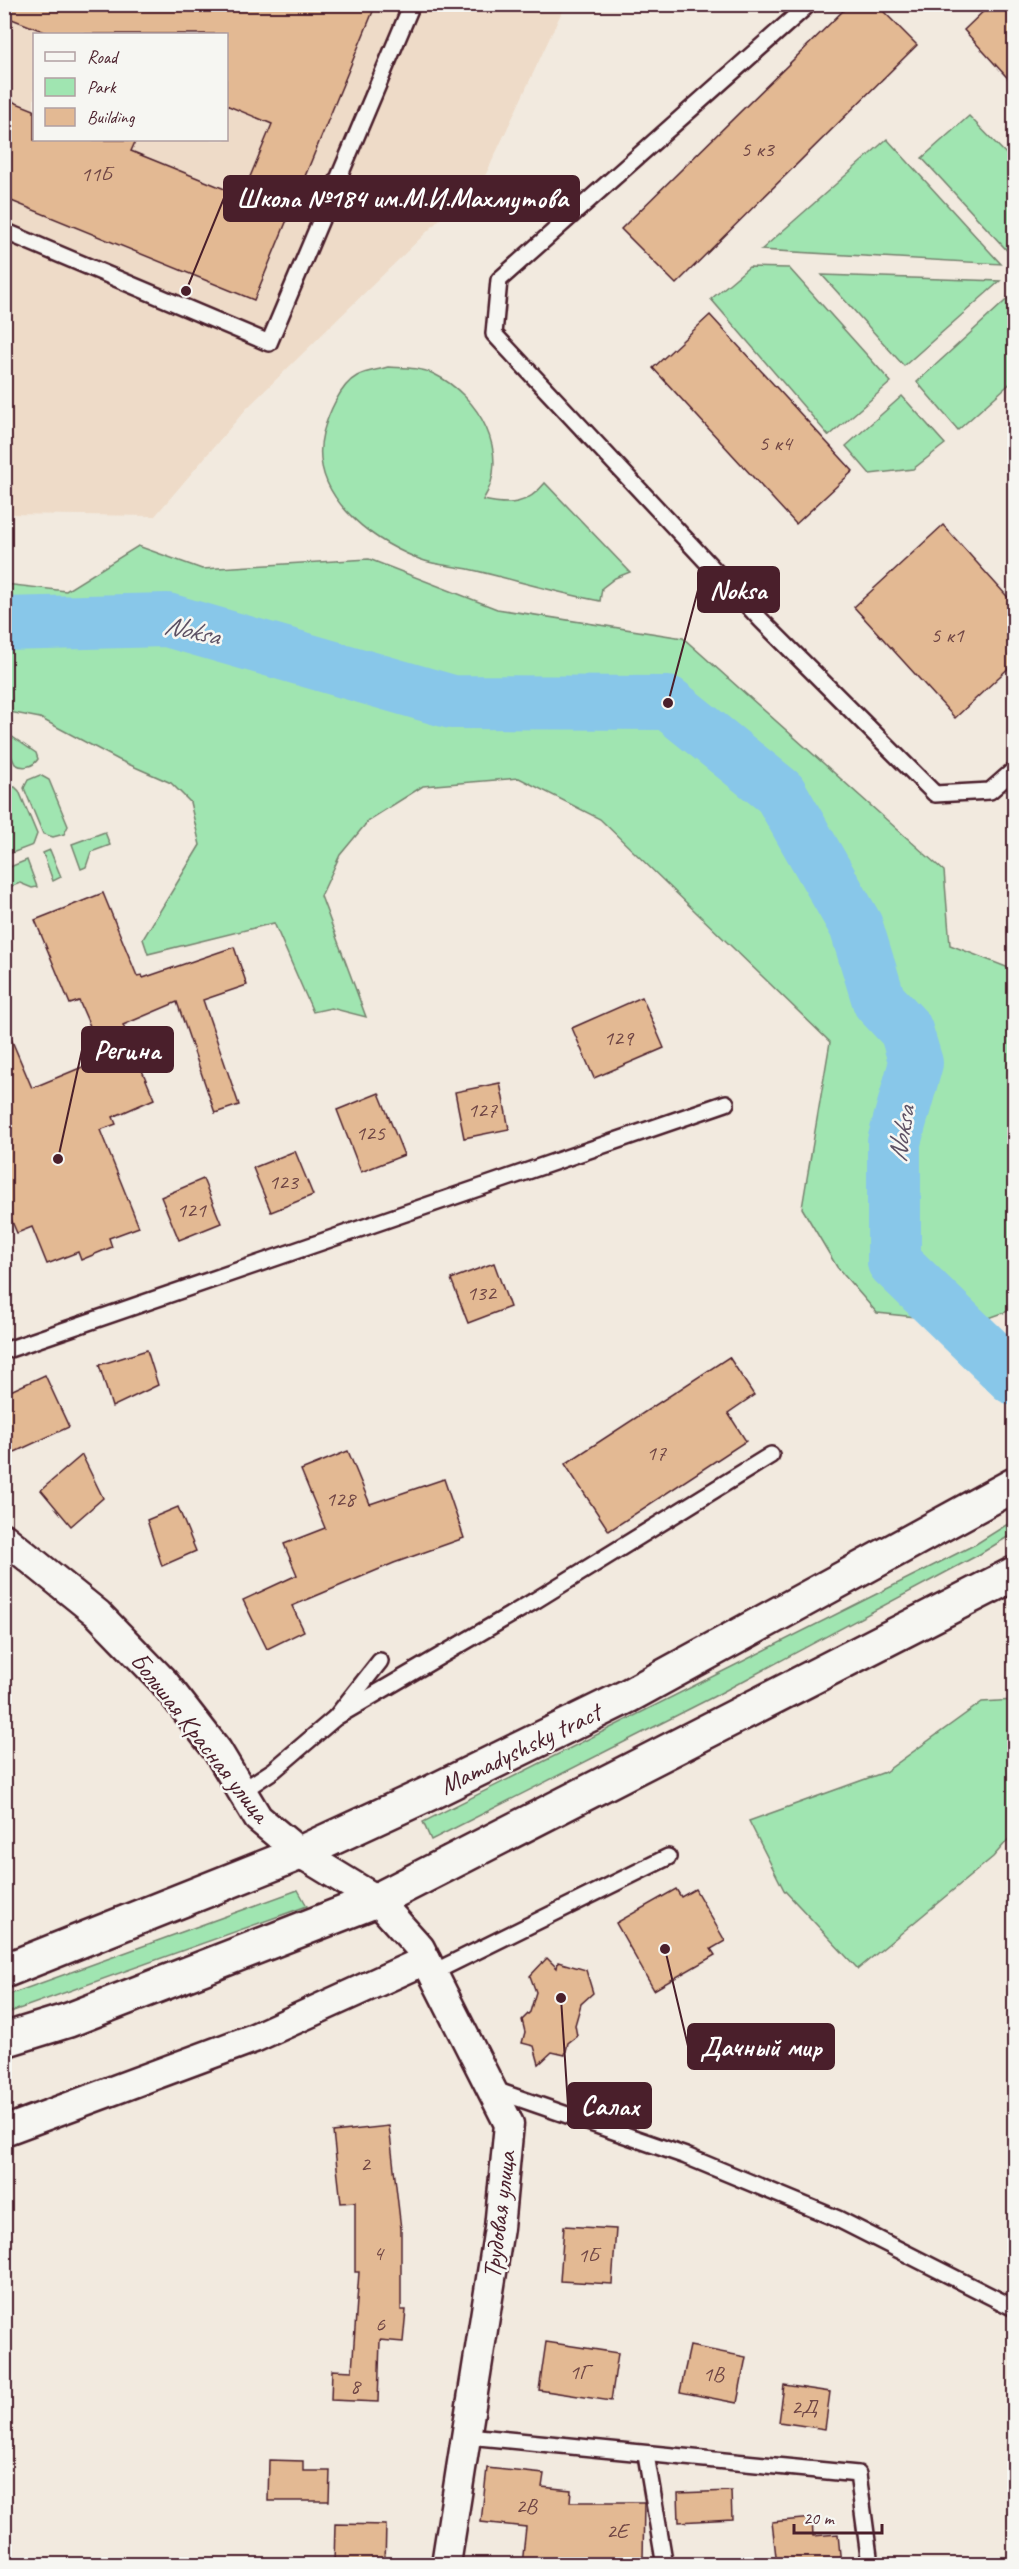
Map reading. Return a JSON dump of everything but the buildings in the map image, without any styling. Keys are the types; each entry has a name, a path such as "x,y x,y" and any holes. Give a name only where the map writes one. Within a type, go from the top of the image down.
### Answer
{"main road":[{"name":"Mamadyshsky tract","path":"4,1971 300,1853 628,1696 1014,1485"},
{"path":"4,2040 69,2020 377,1900 1012,1575"}],"street":[{"name":"Большая Красная улица","path":"4,1538 98,1614 164,1682 217,1750 258,1818 300,1853 377,1900"},
{"name":"Трудовая улица","path":"377,1900 420,1948 509,2124 499,2228 446,2565"},
{"path":"4,2131 254,2038 430,1966"}],"lane":[{"path":"4,231 269,343 412,4"},
{"path":"809,4 499,280 494,333 761,620 935,794 990,791 1014,770"},
{"path":"4,1351 726,1103"},
{"path":"242,1791 274,1770 336,1717 536,1600 771,1455"},
{"path":"336,1717 380,1661"},
{"path":"430,1966 668,1857"},
{"path":"492,2089 687,2156 838,2219 1014,2308"},
{"path":"468,2436 858,2475 870,2565"},
{"path":"646,2455 664,2560"}],"shaded area":[{"path":"5,5 565,5 486,174 247,408 155,516 5,514"}],"green space":[{"path":"969,116 1014,162 1014,258 922,158"},
{"path":"887,139 1001,264 761,250"},
{"path":"749,267 789,268 891,382 829,436 711,299"},
{"path":"822,275 1000,281 904,366"},
{"path":"1014,293 1014,380 958,430 917,382"},
{"path":"388,367 417,369 434,374 465,396 477,411 492,446 494,464 491,482 483,500 510,503 525,500 545,483 630,572 615,578 602,588 600,601 419,559 381,539 363,526 334,494 325,476 321,455 323,433 328,418 345,386 357,376"},
{"path":"902,396 945,444 913,469 870,474 846,446"},
{"path":"138,546 202,569 369,559 497,609 683,638 944,871 950,945 1014,970 1014,1309 975,1323 877,1313 837,1267 802,1208 830,1042 600,819 519,778 423,786 369,820 340,855 321,896 366,1017 331,1008 313,1012 274,923 148,954 143,939 200,845 190,802 171,783 119,760 40,718 4,711 5,584 66,591"},
{"path":"11,736 36,753 38,759 36,762 24,767 15,764 7,747"},
{"path":"40,775 49,780 68,826 64,834 53,837 43,834 24,788 28,780"},
{"path":"15,787 19,791 37,834 33,845 12,853 5,849 5,788"},
{"path":"105,832 110,845 91,852 86,867 81,869 72,844"},
{"path":"50,850 61,877 53,881 43,853"},
{"path":"27,860 37,887 32,888 20,883 5,889 5,869"},
{"path":"1014,1520 1014,1533 980,1554 713,1697 431,1840 423,1822 976,1544"},
{"path":"1014,1700 1014,1833 993,1857 858,1969 784,1890 749,1821 885,1772 982,1702"},
{"path":"298,1890 307,1906 5,2014 5,1996"}],"waterway":[{"name":"Noksa","path":"4,624 167,620 452,702 668,703 780,793 856,926 879,1001 906,1030 916,1063 894,1142 894,1262 1014,1378"}],"place":[{"name":"Школа №184 им.М.И.Махмутова","path":"186,291"},
{"name":"Noksa","path":"668,703"},
{"name":"Регина","path":"58,1159"},
{"name":"Дачный мир","path":"665,1949"},
{"name":"Салах","path":"561,1998"}]}
